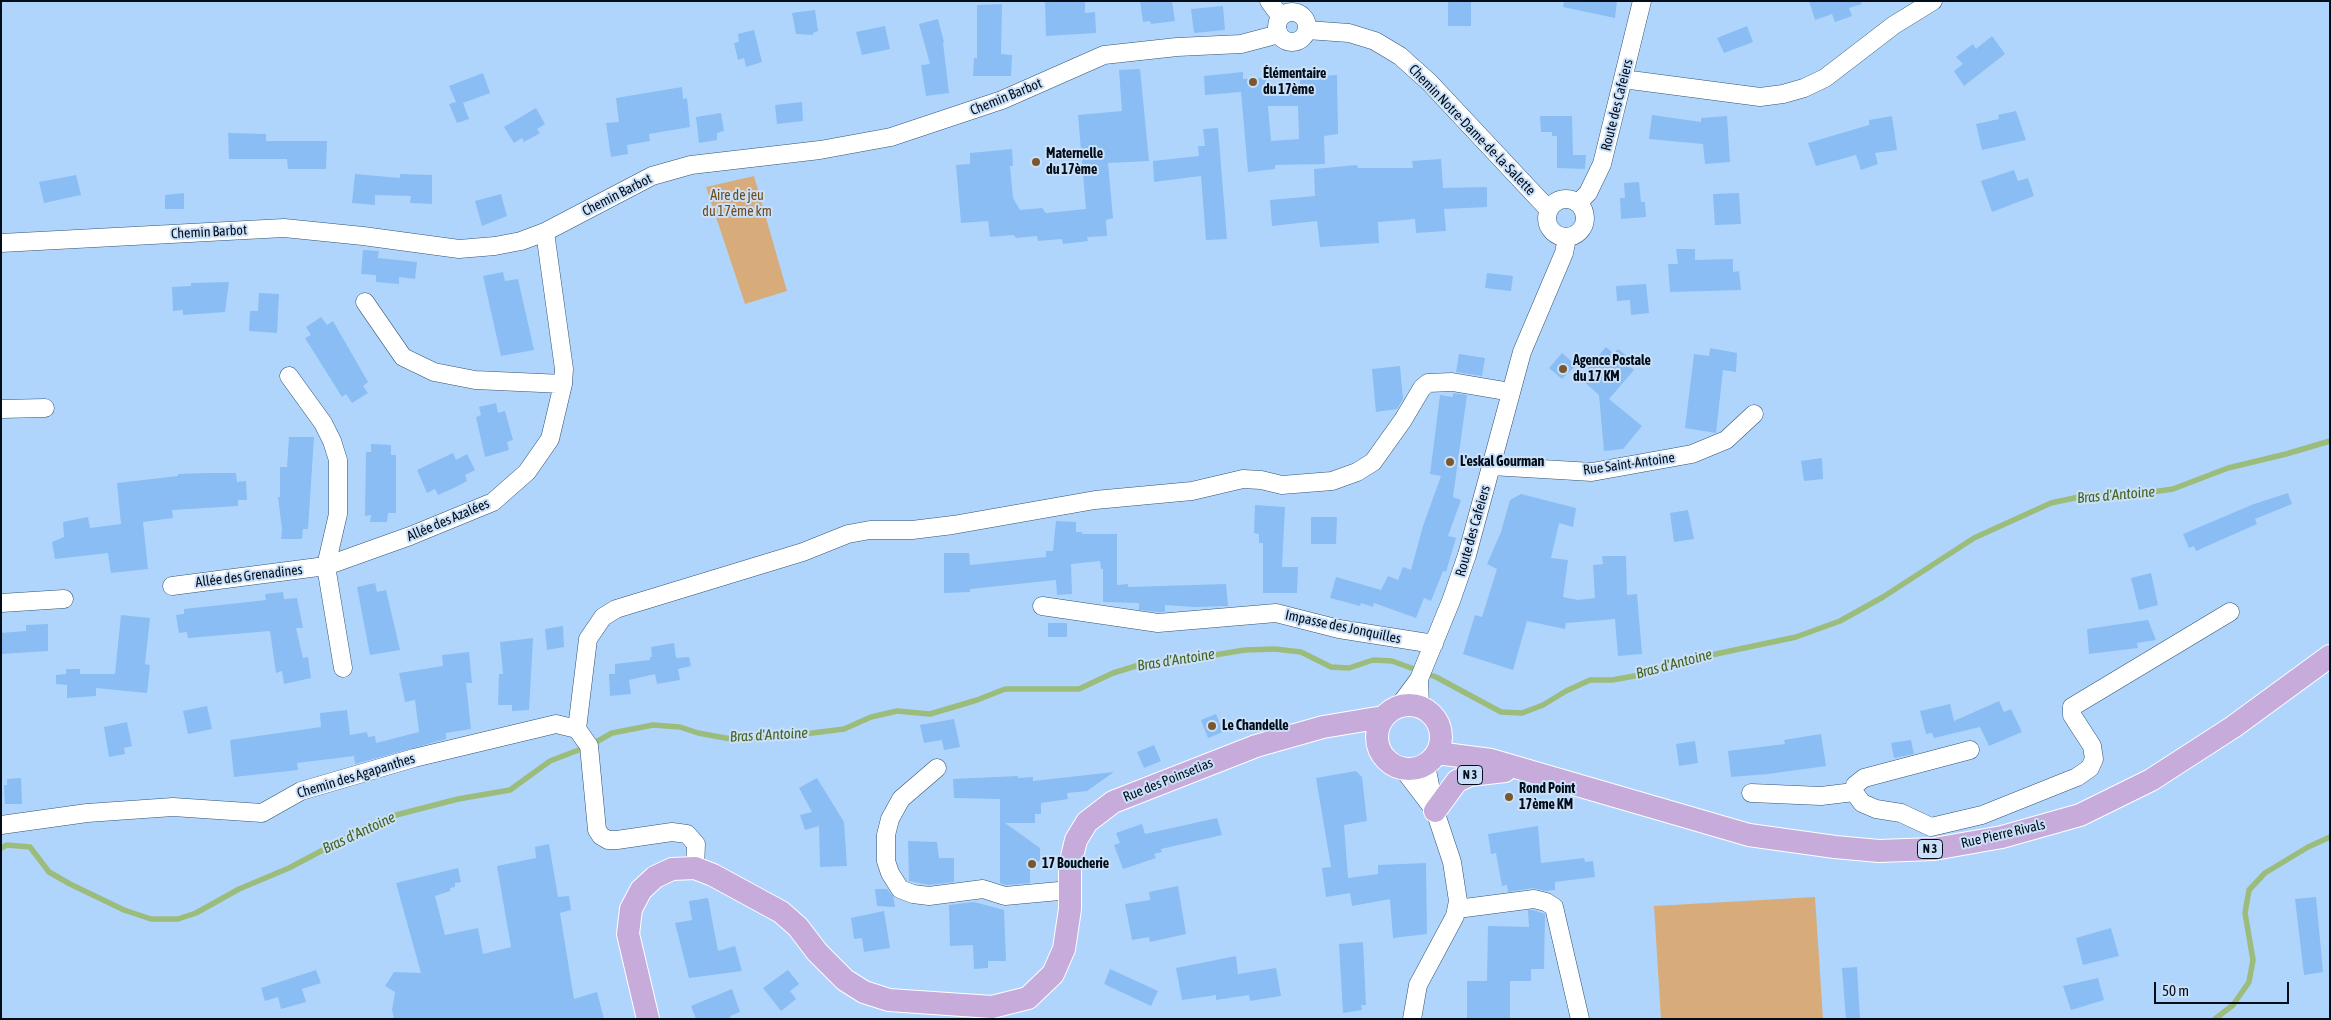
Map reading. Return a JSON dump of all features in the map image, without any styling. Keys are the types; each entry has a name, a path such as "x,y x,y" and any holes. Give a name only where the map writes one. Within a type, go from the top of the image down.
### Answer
{"main road":[{"name":"Rue Pierre Rivals","path":"1441,731 1491,760 1749,835 1879,851 1934,849 2002,837 2080,814 2142,784 2233,727 2330,656"},
{"name":"Rue des Poinsetias","path":"648,1019 628,934 630,909 641,890 655,877 672,869 695,868 713,875 781,912 798,927 817,952 845,980 864,992 889,1000 992,1007 1028,998 1053,974 1064,949 1070,890 1070,865 1076,840 1087,822 1114,802 1256,746 1323,727 1401,710"},
{"name":"N 3","path":"1401,710 1430,712 1437,721 1441,731"},
{"path":"1401,710 1378,726 1377,746 1387,761 1403,769"},
{"name":"Rue des Poinsetias","path":"1323,727 1355,734 1377,746"},
{"path":"1431,759 1441,742 1441,731"},
{"name":"Rue Pierre Rivals","path":"1431,759 1491,760"},
{"name":"N 3","path":"1403,769 1419,768 1431,759"},
{"name":"N 3","path":"1436,811 1457,782 1470,775 1522,769"}],"street":[{"path":"1269,1 1280,26"},
{"name":"Route des Cafeiers","path":"1578,204 1588,194 1602,164 1642,1"},
{"path":"1623,79 1760,97 1783,94 1804,88 1824,78 1894,25 1933,1"},
{"name":"Chemin Notre-Dame-de-la-Salette","path":"1280,26 1284,39 1293,42 1302,38 1307,30 1349,32 1375,41 1400,56 1429,82 1549,210"},
{"name":"Chemin Barbot","path":"1,243 284,228 459,249 495,246 521,241 544,232 652,176 667,171 691,165 820,150 890,137 1002,100 1104,55 1178,47 1241,44 1280,26"},
{"path":"1567,199 1578,204 1585,215 1583,228 1574,236 1567,238 1550,230 1547,218 1549,210 1561,200 1567,199"},
{"name":"Allée des Azalées","path":"326,566 410,536 493,502 527,472 550,439 563,384 564,369 544,232"},
{"name":"Route des Cafeiers","path":"1401,710 1419,679 1432,650 1467,555 1522,352 1564,253 1567,238"},
{"path":"365,302 403,357 434,372 475,380 563,384"},
{"path":"290,376 323,423 332,440 338,460 338,514 326,566 343,668"},
{"path":"695,868 696,844 688,834 672,832 608,840 597,830 589,746 577,729 588,639 603,617 616,609 794,555 848,534 870,530 912,530 953,525 1095,500 1192,491 1220,486 1243,479 1261,480 1282,485 1332,481 1357,472 1372,462 1403,420 1422,388 1428,383 1452,382 1511,392"},
{"path":"1,409 45,408"},
{"name":"Rue Saint-Antoine","path":"1491,466 1499,468 1592,472 1692,454 1726,440 1754,414"},
{"name":"Allée des Grenadines","path":"172,586 326,566"},
{"path":"1,603 64,599"},
{"name":"Impasse des Jonquilles","path":"1042,606 1158,623 1276,613 1432,650"},
{"name":"Rue Pierre Rivals","path":"1931,827 1982,816 2077,777 2090,768 2094,759 2092,746 2072,715 2072,707 2230,612"},
{"name":"Chemin des Agapanthes","path":"1,824 87,813 174,807 262,812 301,791 414,758 556,724 577,729"},
{"path":"1934,849 1931,827 1901,813 1876,809 1862,803 1854,792 1855,785 1864,778 1970,750"},
{"path":"1412,1019 1418,985 1457,909 1456,884 1452,862 1436,811 1431,759"},
{"path":"937,768 901,799 890,819 886,835 886,861 890,873 900,889 913,894 930,896 983,889 1006,896 1070,890"},
{"path":"1403,769 1436,811"},
{"path":"1751,793 1821,796 1854,792"},
{"path":"1457,909 1534,900 1546,902 1554,907 1580,1019"}],"green space":[{"name":"Aire de jeu du 17ème km","path":"754,176 787,291 745,304 706,187"},
{"path":"1815,897 1823,1019 1661,1019 1654,906"}],"building":[{"path":"1045,1 1085,1 1085,13 1095,12 1096,33 1046,36"},
{"path":"1140,1 1172,1 1175,21 1151,24 1150,21 1143,22"},
{"path":"1448,1 1471,1 1471,26 1448,26"},
{"path":"1564,1 1617,1 1615,18 1563,7"},
{"path":"1809,1 1861,1 1862,4 1849,8 1852,16 1835,22 1832,14 1815,20"},
{"path":"1002,4 1001,54 1012,55 1011,76 973,76 974,58 977,58 977,5"},
{"path":"1223,6 1225,30 1194,33 1191,9"},
{"path":"815,10 818,31 813,33 813,35 796,34 792,13"},
{"path":"938,19 944,42 949,93 926,96 921,65 930,64 919,24"},
{"path":"885,26 890,49 862,55 856,32"},
{"path":"1747,26 1753,42 1724,53 1717,38"},
{"path":"754,30 762,62 746,67 744,58 738,60 734,43 739,42 738,34"},
{"path":"1992,36 2005,54 1964,86 1954,71 1963,64 1956,57 1973,44 1976,49"},
{"path":"1140,69 1149,161 1108,163 1113,218 1106,220 1107,236 1087,237 1088,241 1063,244 1062,239 1038,241 1037,236 1016,238 1014,235 990,237 988,221 961,223 956,165 970,164 970,153 1012,149 1013,166 1010,166 1013,198 1020,210 1042,208 1046,213 1086,209 1078,115 1122,111 1119,70"},
{"path":"1243,72 1243,79 1266,78 1266,87 1300,87 1300,77 1337,75 1338,134 1324,136 1325,164 1275,165 1275,169 1248,172 1241,92 1205,95 1204,76","holes":["1268,106 1298,106 1299,139 1271,141"]},
{"path":"483,73 490,93 463,103 469,119 457,123 449,104 456,102 449,86"},
{"path":"682,87 683,99 687,98 690,127 649,134 650,141 627,145 628,154 611,157 606,123 619,122 616,98"},
{"path":"802,102 803,121 777,124 775,105"},
{"path":"536,108 545,124 537,129 540,133 524,142 522,138 514,143 504,127"},
{"path":"2016,111 2026,140 1982,150 1976,124 1999,119 1998,115"},
{"path":"721,113 724,131 717,133 717,140 699,143 696,117"},
{"path":"1652,115 1701,122 1701,118 1727,116 1730,162 1705,164 1703,144 1649,139"},
{"path":"1540,116 1572,116 1573,155 1586,155 1585,169 1557,168 1557,136 1552,136 1552,132 1541,132"},
{"path":"1892,116 1897,150 1875,153 1878,164 1861,170 1856,155 1816,166 1808,143 1869,125 1869,120"},
{"path":"1218,128 1227,239 1206,240 1201,176 1154,182 1153,161 1199,156 1198,146 1205,146 1203,129"},
{"path":"228,133 266,134 266,141 327,141 326,169 288,169 287,159 229,159"},
{"path":"1441,159 1443,188 1487,187 1487,207 1444,209 1446,231 1416,233 1415,219 1378,222 1379,243 1320,247 1317,221 1272,226 1270,200 1315,196 1314,169 1357,165 1358,168 1413,168 1412,161"},
{"path":"2014,170 2018,181 2028,178 2034,196 1992,212 1981,181"},
{"path":"355,174 400,178 400,174 432,175 432,204 410,203 411,196 375,195 375,205 352,203"},
{"path":"76,175 81,195 44,203 39,182"},
{"path":"1639,182 1641,202 1645,202 1646,217 1621,219 1620,198 1625,198 1624,183"},
{"path":"184,193 184,209 165,209 165,195"},
{"path":"1739,193 1741,224 1715,225 1713,194"},
{"path":"501,194 507,216 482,226 475,201"},
{"path":"1676,249 1695,249 1695,260 1733,259 1733,272 1739,271 1741,290 1670,292 1668,264 1678,264"},
{"path":"363,250 379,251 378,258 417,262 415,279 399,277 399,284 376,282 376,275 361,274"},
{"path":"503,272 505,281 518,279 534,350 501,356 483,276"},
{"path":"1487,273 1513,276 1511,291 1485,288"},
{"path":"229,282 225,312 183,315 183,310 173,311 172,287 191,286 191,283"},
{"path":"1646,284 1649,313 1631,315 1630,300 1617,301 1616,286"},
{"path":"259,293 279,294 277,333 249,331 250,311 258,311"},
{"path":"321,317 327,325 333,321 368,382 363,386 368,393 352,403 346,394 342,397 305,338 311,335 306,327"},
{"path":"1606,347 1614,354 1618,349 1630,359 1626,364 1634,370 1609,399 1642,426 1623,449 1604,451 1599,395 1580,378"},
{"path":"1710,348 1737,353 1736,372 1723,370 1716,433 1685,428 1694,354 1709,356"},
{"path":"1562,353 1576,365 1562,379 1549,368"},
{"path":"1459,354 1485,358 1482,376 1456,372"},
{"path":"1400,366 1403,399 1397,409 1376,412 1372,369"},
{"path":"1453,393 1467,395 1453,497 1461,500 1448,536 1456,538 1446,572 1443,571 1431,601 1424,598 1416,618 1374,603 1373,607 1361,603 1360,606 1330,598 1336,577 1381,590 1388,576 1398,580 1403,567 1411,570 1423,526 1441,476 1430,474 1440,395 1453,397"},
{"path":"496,403 498,413 505,411 513,440 507,442 509,450 485,457 476,417 481,415 479,407"},
{"path":"289,437 314,437 308,529 303,529 302,539 281,539 282,529 278,497 280,497 280,467 287,467"},
{"path":"371,444 391,445 391,455 396,455 396,513 388,513 387,522 370,522 371,515 365,516 366,452 371,452"},
{"path":"453,453 456,460 467,454 475,470 465,475 467,481 456,487 438,495 435,489 427,493 417,470"},
{"path":"1822,458 1823,479 1804,481 1801,461"},
{"path":"236,473 237,482 246,481 247,500 238,500 238,506 172,510 173,518 143,522 148,569 111,573 108,553 55,559 52,542 64,537 63,522 88,517 90,528 121,524 117,483 178,476 178,474"},
{"path":"2288,493 2292,504 2255,519 2257,524 2196,551 2194,546 2189,548 2183,534 2254,504"},
{"path":"1521,494 1576,508 1573,527 1559,523 1551,558 1568,560 1563,597 1578,600 1595,598 1593,565 1603,564 1602,556 1626,556 1627,595 1637,594 1642,654 1618,656 1615,619 1566,623 1565,629 1527,621 1513,670 1463,654 1475,615 1482,617 1497,569 1487,564 1501,532 1510,500"},
{"path":"1255,505 1285,507 1282,567 1298,567 1297,593 1263,593 1263,543 1259,543 1259,534 1254,533"},
{"path":"1688,510 1694,539 1674,542 1670,513"},
{"path":"1311,517 1337,517 1336,544 1311,544"},
{"path":"1056,521 1076,522 1076,532 1082,532 1082,534 1117,534 1117,585 1128,584 1128,587 1226,584 1228,606 1195,607 1165,605 1165,612 1158,612 1139,610 1139,603 1103,602 1103,569 1101,569 1100,561 1071,564 1072,594 1057,595 1056,580 970,589 970,592 944,593 944,553 969,553 970,565 1046,557 1046,551 1053,551"},
{"path":"2151,573 2158,605 2139,610 2131,578"},
{"path":"375,583 377,592 386,590 400,650 370,655 357,587"},
{"path":"283,592 284,599 297,598 303,628 296,628 303,658 308,657 311,678 284,684 282,671 276,673 270,631 188,638 187,632 179,633 176,615 184,614 184,609 266,600 265,594"},
{"path":"121,615 150,618 145,664 150,665 147,693 96,688 96,696 67,698 67,685 56,684 56,675 66,674 66,669 80,669 80,674 115,674"},
{"path":"2148,620 2156,640 2137,643 2138,648 2089,654 2087,629"},
{"path":"1048,623 1067,623 1067,637 1048,637"},
{"path":"48,624 48,651 1,654 1,633 26,631 26,625"},
{"path":"563,626 564,647 547,650 545,629"},
{"path":"533,638 529,710 512,711 512,705 498,705 499,674 503,674 500,642"},
{"path":"674,643 676,658 689,657 691,666 678,669 680,680 657,684 655,674 629,680 631,694 610,696 609,674 615,674 615,664 650,660 650,657 652,657 651,647"},
{"path":"469,652 472,683 466,683 471,729 446,733 446,739 355,764 354,756 297,763 298,770 234,777 230,740 321,727 320,713 347,710 350,735 367,732 368,737 375,736 376,743 419,732 415,700 405,702 399,673 443,666 442,655"},
{"path":"1999,701 2004,712 2011,709 2022,732 1989,746 1980,727 1934,738 1932,733 1926,734 1920,711 1950,704 1954,721"},
{"path":"207,706 212,729 188,734 183,711"},
{"name":"Le Chandelle","path":"1216,714 1223,732 1208,738 1201,720"},
{"path":"954,719 960,747 944,750 942,740 924,743 920,725"},
{"path":"127,722 132,746 124,748 125,754 109,757 104,727"},
{"path":"1821,734 1826,766 1731,777 1728,751 1785,744 1784,740"},
{"path":"1911,740 1914,754 1894,758 1891,743"},
{"path":"1695,741 1698,763 1679,766 1676,744"},
{"path":"1154,745 1161,761 1144,768 1137,752"},
{"path":"1356,771 1362,777 1367,821 1344,825 1348,878 1378,874 1378,865 1426,863 1427,934 1393,938 1390,899 1352,906 1350,893 1326,897 1322,868 1331,867 1316,778"},
{"path":"1114,772 1087,791 1067,793 1068,799 1041,803 1041,814 1035,814 1035,823 1005,823 1040,848 1040,860 1030,868 1030,883 1006,885 1000,883 1000,799 954,798 953,779 1018,776 1018,778 1033,777 1033,781"},
{"path":"21,778 22,804 5,804 4,785 7,785 7,779"},
{"path":"817,778 844,822 847,866 820,867 819,826 805,830 800,815 812,812 799,788"},
{"path":"1217,818 1222,835 1161,849 1162,852 1154,854 1156,858 1123,869 1114,845 1120,843 1116,833 1142,824 1145,834"},
{"path":"1538,826 1541,863 1584,858 1585,862 1593,861 1595,877 1555,882 1555,890 1546,891 1533,888 1508,892 1507,885 1502,886 1496,853 1491,854 1488,834"},
{"path":"908,841 937,842 939,858 954,858 954,882 929,885 909,881"},
{"path":"549,844 558,897 569,896 571,910 560,913 574,999 597,992 604,1019 394,1019 392,1010 395,992 385,986 394,972 421,973 396,883 458,868 461,882 455,883 455,887 450,888 450,891 435,896 445,935 478,928 483,954 511,947 497,866 536,858 535,847"},
{"path":"1178,886 1186,934 1150,942 1149,937 1132,940 1125,904 1150,900 1149,892"},
{"path":"875,889 887,889 893,896 895,907 877,906"},
{"path":"2316,897 2323,972 2304,975 2295,899"},
{"path":"708,898 718,951 735,946 742,971 689,978 675,923 692,920 689,901"},
{"path":"974,902 1004,910 1006,961 988,961 988,968 974,969 973,945 950,946 949,905"},
{"path":"1528,910 1545,914 1544,969 1531,969 1531,981 1510,981 1510,1019 1467,1019 1467,981 1487,981 1488,926 1529,927"},
{"path":"884,911 890,948 864,952 862,938 854,939 851,918"},
{"path":"2111,928 2119,956 2083,965 2076,938"},
{"path":"1363,942 1366,1005 1361,1005 1362,1010 1343,1013 1339,944"},
{"path":"1236,956 1238,974 1276,968 1281,996 1250,1001 1249,995 1216,1000 1216,995 1182,1000 1176,968"},
{"path":"1857,967 1860,1019 1846,1019 1842,968"},
{"path":"1110,969 1158,991 1151,1006 1104,984"},
{"path":"316,970 321,983 302,989 306,1002 281,1009 278,997 265,1001 261,988"},
{"path":"788,970 799,984 790,991 796,999 781,1011 763,988"},
{"path":"2098,978 2104,1000 2071,1010 2063,986"},
{"path":"732,989 740,1012 730,1016 731,1019 696,1019 691,1006"}],"waterway":[{"name":"Bras d'Antoine","path":"1,848 7,845 30,847 49,872 124,910 151,919 178,919 196,913 239,889 289,868 370,825 396,815 458,799 510,790 550,761 589,746 612,733 653,725 680,727 698,733 731,739 781,737 844,729 871,717 897,711 930,714 977,700 1005,689 1079,689 1113,673 1149,662 1184,660 1245,650 1275,649 1301,652 1331,667 1349,668 1373,660 1392,661 1436,677 1501,712 1522,713 1543,705 1566,691 1590,680 1612,680 1640,675 1697,658 1796,637 1840,621 1883,597 1974,538 2051,503 2088,495 2131,495 2173,489 2228,468 2330,441"},
{"path":"2215,1019 2233,1005 2249,982 2253,960 2245,913 2249,890 2265,873 2308,847 2330,837"}],"place":[{"name":"Élémentaire du 17ème","path":"1253,82"},
{"name":"Maternelle du 17ème","path":"1036,162"},
{"name":"Agence Postale du 17 KM","path":"1563,369"},
{"name":"L'eskal Gourman","path":"1450,462"},
{"name":"Le Chandelle","path":"1212,726"},
{"name":"Rond Point 17ème KM","path":"1509,797"},
{"name":"17 Boucherie","path":"1032,864"}]}
